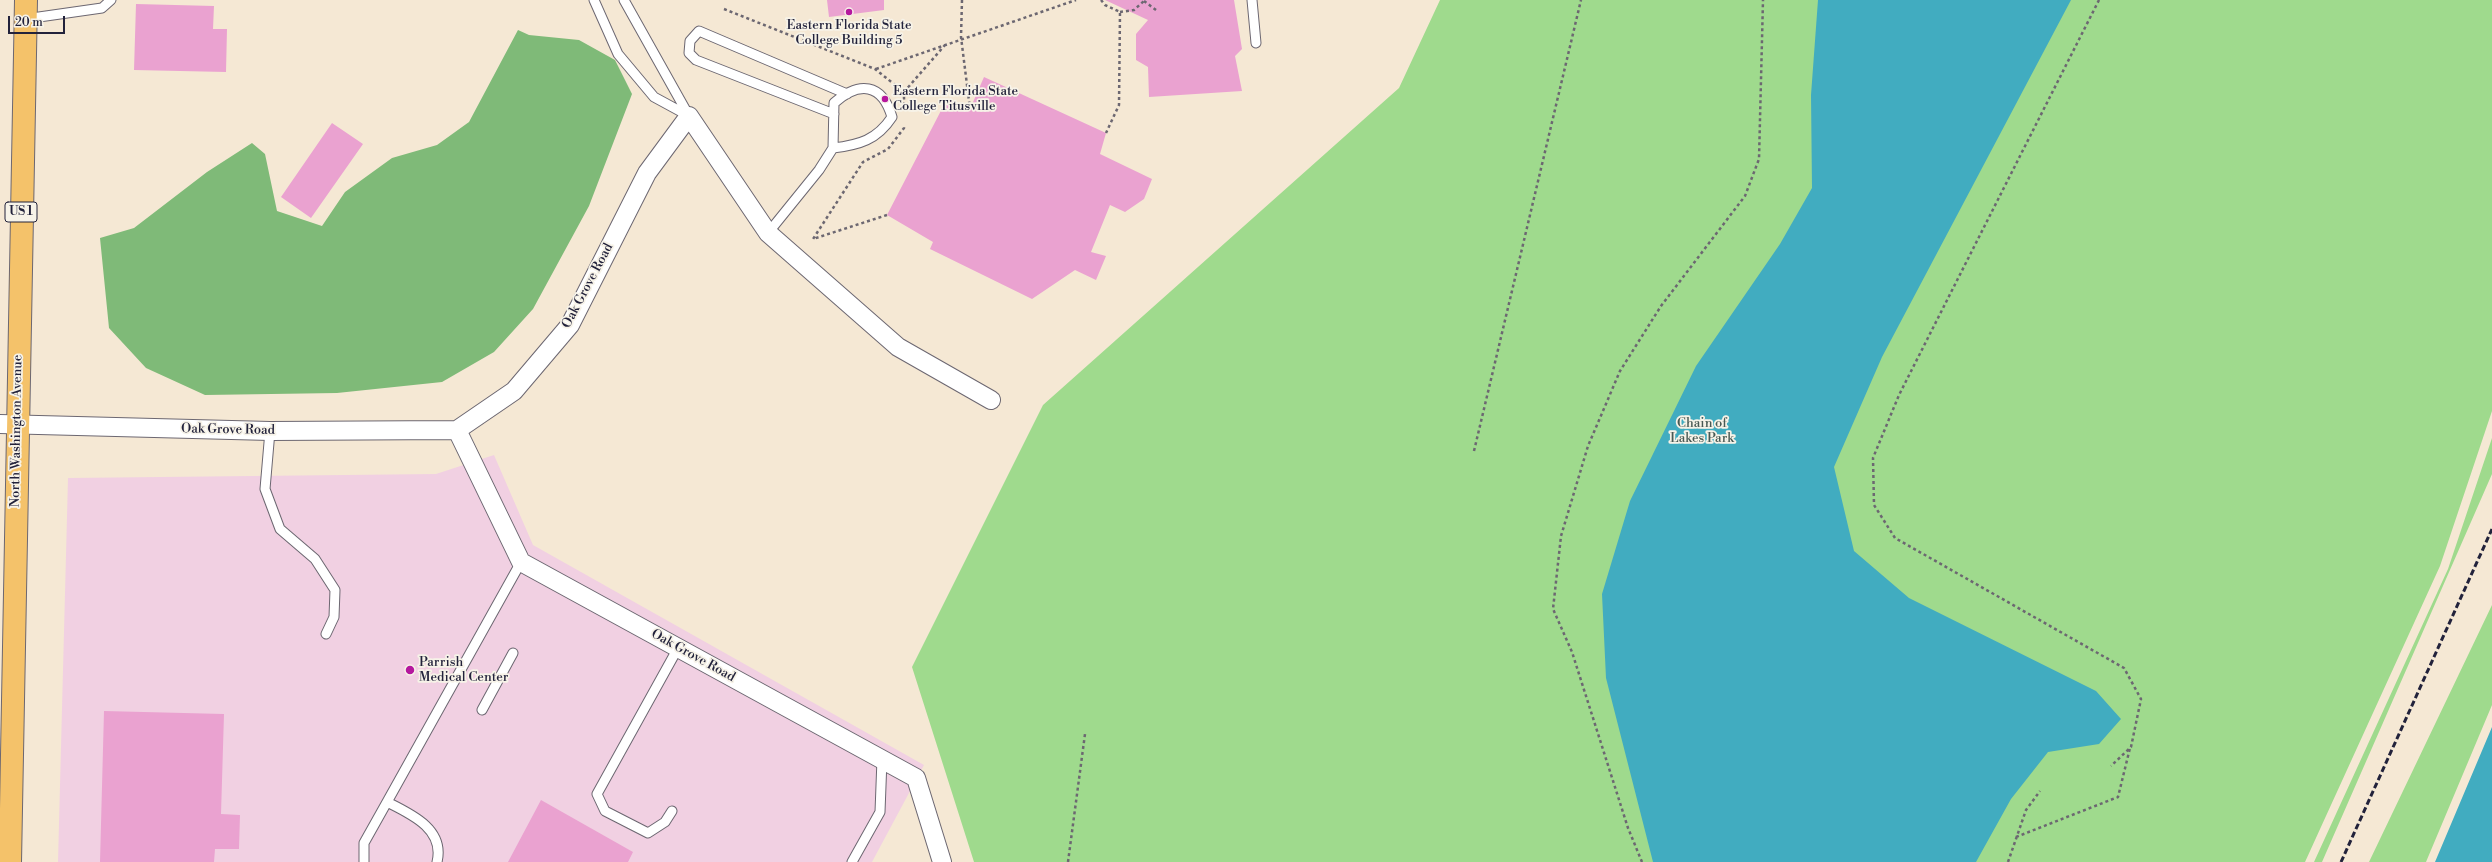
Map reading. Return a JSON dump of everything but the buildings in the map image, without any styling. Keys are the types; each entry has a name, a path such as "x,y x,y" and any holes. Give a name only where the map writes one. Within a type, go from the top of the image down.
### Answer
{"main road":[{"name":"North Washington Avenue","path":"10,862 8,425 26,9"}],"street":[{"path":"689,116 768,233 898,347 990,400"},
{"name":"Oak Grove Road","path":"8,425 270,432 457,430 514,391 570,324 648,173 689,116"},
{"path":"457,430 521,562"},
{"name":"Oak Grove Road","path":"521,562 916,778 942,862"}],"lane":[{"path":"26,9 102,8 111,0"},
{"path":"594,0 618,54 640,81 654,97 689,116"},
{"path":"624,0 689,116"},
{"path":"1252,0 1256,43"},
{"path":"834,114 696,60 689,54 690,41 699,31 848,94"},
{"path":"768,233 819,170 833,148 834,103 848,94 864,87 876,90 888,104 892,117 885,128 873,139 854,146 833,148"},
{"path":"270,432 265,489 280,529 315,559 335,590 334,617 326,634"},
{"path":"364,862 364,844 521,562"},
{"path":"672,811 665,822 648,833 605,811 596,794 678,648"},
{"path":"482,710 513,653"},
{"path":"852,862 880,812 882,759"},
{"path":"387,802 424,823 433,832 438,844 437,862"}],"path":[{"path":"962,0 962,39 970,109"},
{"path":"875,69 1076,0"},
{"path":"1101,0 1105,5 1120,12 1134,10 1145,1 1156,10"},
{"path":"1474,451 1581,0"},
{"path":"1642,862 1628,828 1572,652 1553,609 1561,536 1588,446 1620,371 1661,306 1745,196 1759,159 1763,0"},
{"path":"2016,837 2118,797 2131,747 2141,699 2124,668 1895,538 1874,505 1873,458 1899,395 2099,0"},
{"path":"1106,133 1119,105 1120,12"},
{"path":"904,92 945,45"},
{"path":"1068,862 1085,734"},
{"path":"2111,766 2131,747"},
{"path":"2008,862 2026,810 2040,791"}],"shaded area":[{"name":"Parrish Medical Center","path":"494,455 533,545 924,765 872,862 58,862 68,478 436,474"}],"green space":[{"name":"Chain of Lakes Park","path":"1440,0 2492,0 2492,411 2440,566 2305,862 974,862 912,667 1043,405 1399,88"},
{"path":"518,30 529,35 579,40 615,60 632,94 589,206 533,309 494,352 442,382 337,393 205,395 146,368 109,328 100,238 134,228 207,172 252,143 265,154 277,211 322,226 345,192 392,158 437,145 469,122"},
{"path":"2492,438 2492,474 2322,862 2314,862 2448,569"},
{"path":"2492,605 2492,705 2426,862 2369,862"}],"water":[{"path":"1818,0 2071,0 1882,357 1834,467 1854,551 1909,598 2096,691 2121,719 2099,744 2048,752 2011,799 1976,862 1653,862 1606,678 1602,594 1630,501 1696,366 1780,244 1812,188 1811,95"},
{"path":"2492,727 2492,862 2435,862"}],"railway":[{"path":"2341,862 2492,529"}],"place":[{"name":"Eastern Florida State College Building 5","path":"849,12"},
{"name":"Eastern Florida State College Titusville","path":"885,99"},
{"name":"Parrish Medical Center","path":"410,670"}]}
